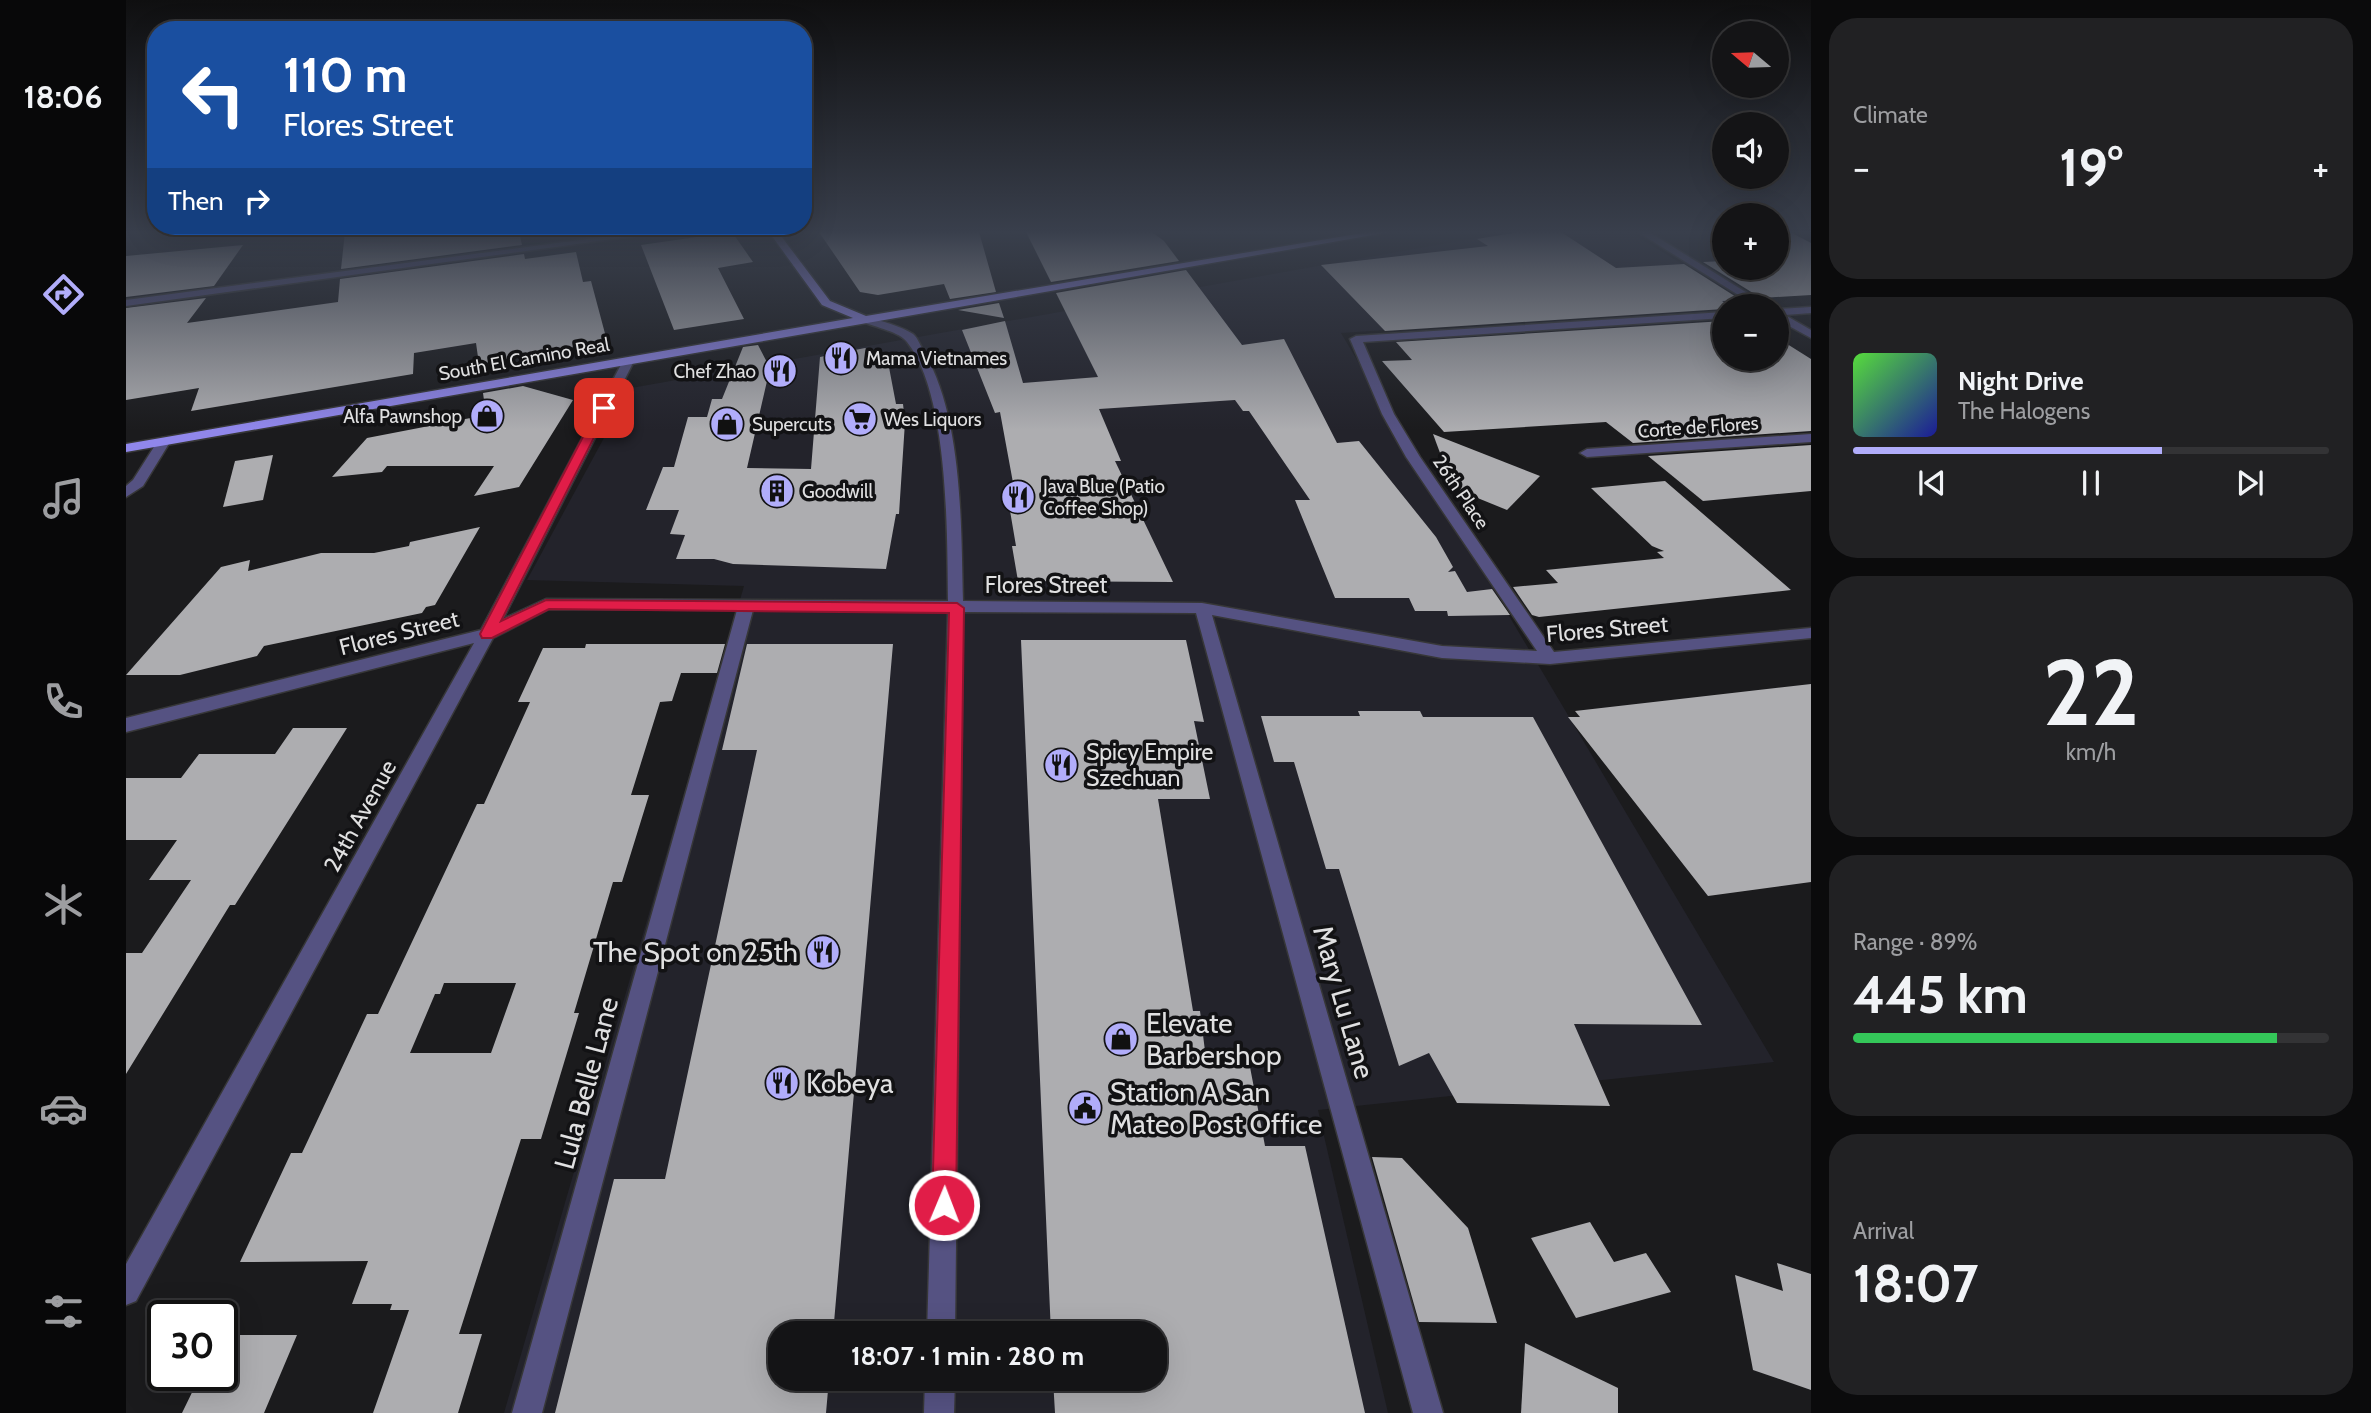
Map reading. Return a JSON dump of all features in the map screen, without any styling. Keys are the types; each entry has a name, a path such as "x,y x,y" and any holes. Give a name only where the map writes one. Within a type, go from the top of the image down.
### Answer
{"main road":[{"path":"822,298 826,303 867,320"},
{"name":"South El Camino Real","path":"126,448 990,298"}],"street":[{"path":"126,303 164,298"},
{"path":"1789,312 1811,310"},
{"name":"26th Place","path":"1550,658 1413,457 1388,414 1356,339 1712,316"},
{"path":"867,320 910,337 924,361 938,401 948,454 953,504 957,608 941,1321"},
{"path":"1789,321 1811,335"},
{"name":"24th Avenue","path":"126,1291 487,634 628,361"},
{"name":"Corte de Flores","path":"1587,453 1811,438"},
{"path":"126,494 138,483 164,442"},
{"name":"Flores Street","path":"126,725 487,634 546,604 1202,608 1442,652 1550,658 1811,633"},
{"name":"Lula Belle Lane","path":"527,1413 746,606"},
{"name":"Mary Lu Lane","path":"1202,608 1428,1413"},
{"path":"939,1413 940,1391"}],"shaded area":[{"path":"1138,298 1712,298 1712,309 1341,333 1774,1062 1318,1110 1388,1413 504,1413 744,586 527,580 631,388"}],"building":[{"path":"206,298 187,323 338,302 338,298 596,298 607,341 479,364 476,343 414,353 413,374 191,411 199,388 126,400 126,308"},
{"path":"662,298 733,298 744,319 674,330"},
{"path":"1058,298 1207,298 1242,345 1284,339 1337,443 1359,441 1436,537 1453,567 1448,572 1455,571 1467,592 1492,589 1510,615 1448,616 1447,611 1415,611 1409,598 1335,598 1295,500 1310,500 1249,411 1243,411 1235,400 1099,409 1121,461 1115,461 1173,582 1018,581 1012,546 1016,546 1008,499 1016,499 1000,412 995,413 962,330 1005,321 1023,383 1098,377"},
{"path":"1353,298 1712,298 1712,310 1385,331"},
{"path":"999,303 1004,318 958,310"},
{"path":"1712,322 1712,371 1789,371 1789,345 1811,359 1811,431 1633,443 1606,422 1444,432 1382,361 1412,360 1396,342"},
{"path":"758,345 770,368 747,468 811,469 820,357 865,348 888,362 896,404 903,404 905,422 899,514 896,514 886,569 733,564 714,559 676,559 685,535 670,534 679,510 646,510 663,467 674,467 688,417 707,417 712,399 722,399 743,347"},
{"path":"523,386 573,400 519,487 474,496 494,466 387,466 382,472 332,477 367,438 486,415 483,393"},
{"path":"1433,434 1540,476 1507,510 1453,488"},
{"path":"1811,445 1811,491 1703,501 1648,456"},
{"path":"273,455 263,500 223,507 235,461"},
{"path":"1665,481 1791,590 1539,617 1532,615 1513,587 1558,583 1546,570 1664,558 1657,552 1664,551 1652,546 1591,488"},
{"path":"480,527 435,605 426,607 422,613 264,646 257,656 180,675 126,675 221,567 250,560 248,571 321,553 374,553 409,546 410,542"},
{"path":"1021,640 1186,640 1204,722 1194,721 1210,799 1158,799 1193,1011 1200,1011 1207,1067 1250,1067 1265,1146 1305,1146 1365,1413 1055,1413 1054,1391 1167,1391 1167,1321 1050,1321"},
{"path":"586,644 725,644 717,673 681,673 672,701 660,702 631,795 649,795 622,882 613,882 574,1013 579,1013 541,1139 521,1139 459,1334 482,1334 458,1413 373,1413 409,1310 390,1310 392,1304 352,1304 368,1261 240,1262 291,1153 302,1153 367,1014 378,1014 477,804 484,804 530,702 518,702 543,648 585,648","holes":["444,983 516,983 491,1053 410,1053 435,994 440,994"]},
{"path":"747,644 893,644 834,1321 768,1321 768,1391 828,1391 826,1413 555,1413 614,1179 665,1179 757,750 722,750"},
{"path":"1811,684 1811,882 1708,896 1568,717 1580,717 1575,711"},
{"path":"1358,711 1420,711 1423,717 1533,717 1702,1025 1574,1024 1610,1106 1457,1103 1429,1053 1399,1066 1339,869 1326,869 1294,762 1274,762 1261,716 1360,716"},
{"path":"293,728 347,728 235,905 230,905 126,1074 126,953 142,953 191,880 149,880 177,840 126,840 126,778 181,778 199,754 275,754"},
{"path":"1372,1157 1402,1158 1468,1228 1497,1323 1419,1322"},
{"path":"1590,1222 1614,1262 1646,1253 1671,1292 1576,1318 1531,1238"},
{"path":"1777,1263 1811,1274 1811,1390 1753,1370 1735,1275 1783,1291"},
{"path":"238,1335 297,1335 264,1413 182,1413 193,1391 238,1391"},
{"path":"1525,1343 1618,1388 1618,1413 1521,1413"}],"place":[{"name":"Mama Vietnames","path":"841,358"},
{"name":"Chef Zhao","path":"780,371"},
{"name":"Alfa Pawnshop","path":"487,416"},
{"name":"Wes Liquors","path":"860,419"},
{"name":"Supercuts","path":"727,424"},
{"name":"Goodwill","path":"777,491"},
{"name":"Java Blue (Patio Coffee Shop)","path":"1018,497"},
{"name":"Spicy Empire Szechuan","path":"1061,765"},
{"name":"The Spot on 25th","path":"823,952"},
{"name":"Elevate Barbershop","path":"1121,1039"},
{"name":"Kobeya","path":"782,1083"},
{"name":"Station A San Mateo Post Office","path":"1085,1108"}],"route":[{"path":"604,408 487,634 546,604 957,608 944,1205"}]}
